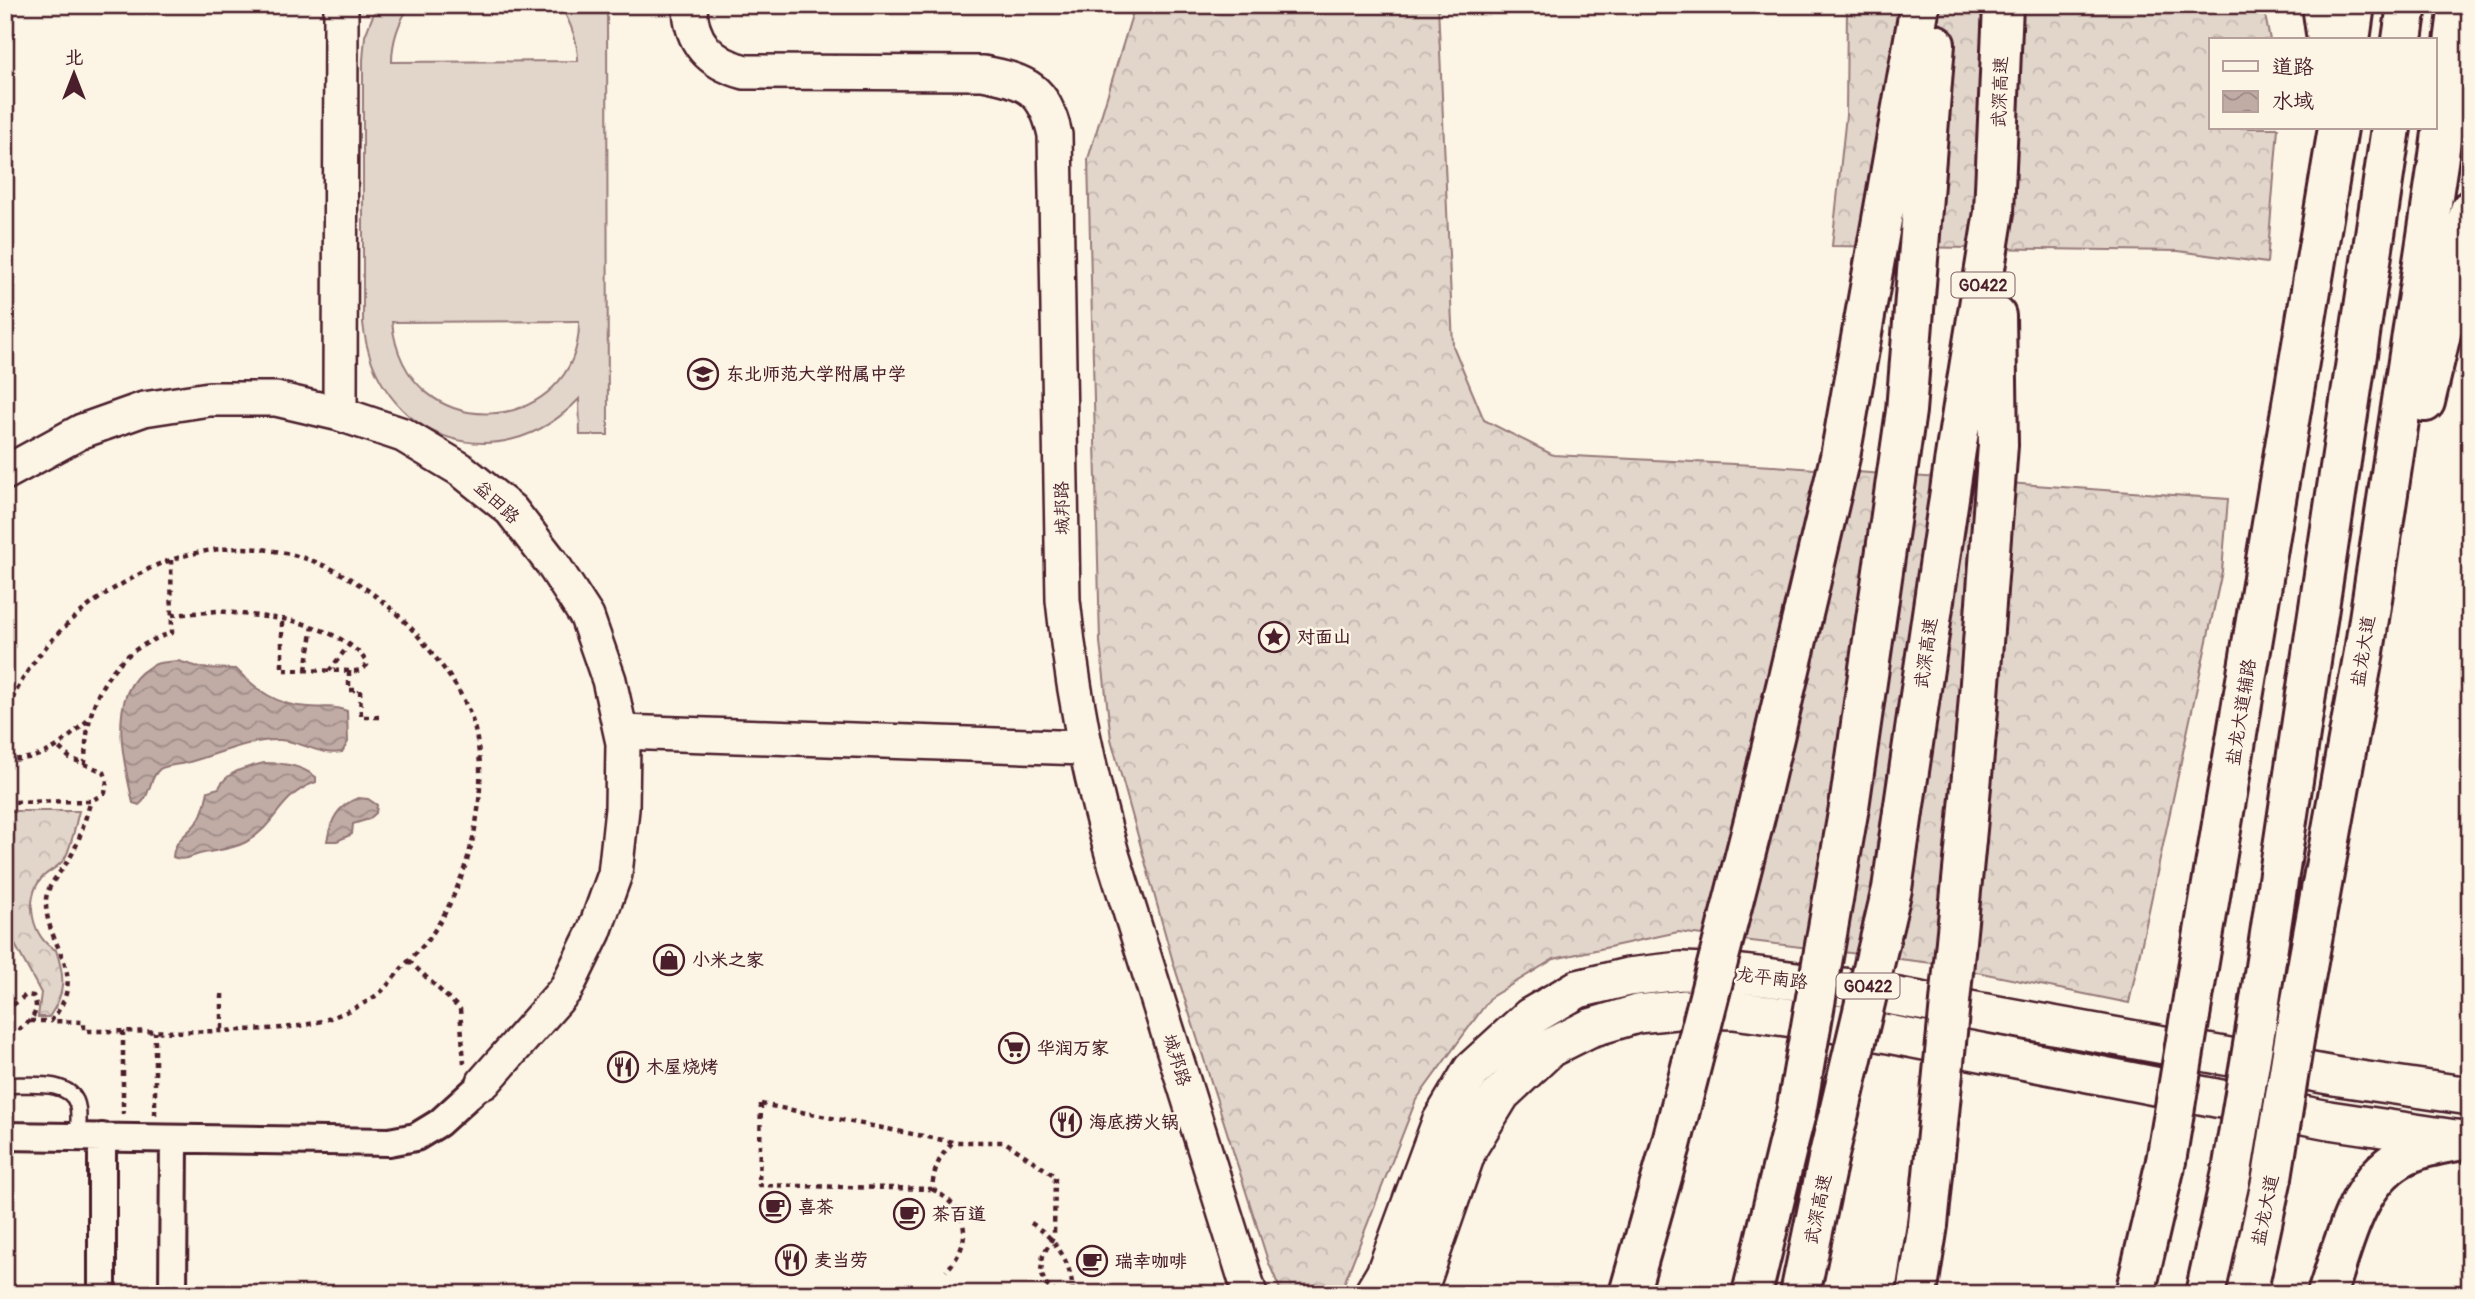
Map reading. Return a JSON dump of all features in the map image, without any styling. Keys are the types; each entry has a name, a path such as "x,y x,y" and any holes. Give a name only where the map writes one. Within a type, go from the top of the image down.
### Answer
{"main road":[{"path":"1629,1294 1671,1145 1759,801 1840,457 1920,5"},
{"name":"G0422","path":"1752,1294 1796,1113 1849,807 1906,411 1938,5"},
{"name":"武深高速","path":"1800,1294 1828,1159 1892,888 1994,212 2003,5"},
{"path":"2322,5 2327,38"},
{"path":"2350,38 2355,5"},
{"path":"2402,38 2407,5"},
{"name":"盐龙大道","path":"2246,1294 2272,1177 2364,652 2438,163 2459,5"},
{"path":"2205,1294 2232,1171 2256,1027 2391,130"},
{"name":"盐龙大道辅路","path":"2135,1294 2166,1160 2336,135"},
{"path":"2364,652 2470,210"},
{"path":"1917,1294 1928,1225 1966,840 1998,445 1994,212"},
{"name":"龙平南路","path":"1373,1294 1385,1274 1441,1122 1472,1070 1530,1017 1578,989 1628,977 1681,971 1735,973 1843,987 2340,1077 2470,1096"},
{"name":"龙平南路","path":"1417,1294 1468,1147 1502,1094 1550,1048 1590,1028 1637,1014 1685,1009 1734,1010 1837,1024 2329,1119 2466,1140"},
{"path":"2327,1294 2362,1198 2379,1175 2400,1158 2428,1146 2466,1140"}],"street":[{"path":"340,414 341,5"},
{"name":"城邦路","path":"690,5 695,36 708,54 726,67 745,72 983,73 1012,78 1035,91 1050,112 1055,135 1063,600 1069,665 1084,748 1113,857 1250,1294"},
{"name":"益田路","path":"5,472 82,431 145,409 209,398 276,399 340,414 403,435 460,469 511,510 552,563 587,617 609,680 624,743 622,809 615,874 594,932 566,989 484,1082"},
{"path":"621,732 1084,748"},
{"path":"5,1136 389,1142 416,1137 439,1123 484,1082"},
{"path":"90,1138 102,1294"},
{"path":"173,1294 174,1139"}],"lane":[{"path":"5,1085 53,1086 69,1092 76,1099 90,1138"}],"path":[{"path":"5,718 27,673 49,644 72,618 118,586 171,560 217,549 279,550 335,569 383,602 416,633 462,695 474,725 479,754 481,784 478,824 466,863 448,906 428,940 381,992 331,1018 275,1029 83,1031 84,1022 30,1021"},
{"path":"85,765 89,719 112,672 134,650 149,640 172,633 171,560"},
{"path":"172,615 218,611 282,619 297,621 313,626 349,645 366,660 366,665 361,670 349,671 282,670 282,619"},
{"path":"306,670 313,626"},
{"path":"329,671 349,645"},
{"path":"349,671 349,690 359,690 361,717 384,717"},
{"path":"5,760 28,759 45,754 89,719"},
{"path":"5,802 90,802 105,793 107,780 104,772 70,758 57,746"},
{"path":"51,1021 66,998 68,979 64,958 47,916 46,896 70,858 90,802"},
{"path":"409,961 460,1009 463,1062 484,1082"},
{"path":"222,993 222,1031"},
{"path":"5,1011 26,995 33,996 36,1004 30,1021 16,1032 5,1036"},
{"path":"946,1270 957,1259 965,1231 962,1218 951,1201 932,1189 759,1185 761,1104 953,1142 1005,1142 1055,1176 1054,1235 1043,1255 1041,1270 1045,1284 1057,1294"},
{"path":"932,1189 939,1158 953,1142"},
{"path":"1031,1223 1044,1231 1068,1264 1073,1294"}],"green space":[{"path":"377,5 410,5 396,32 392,62 578,61 573,32 560,5 607,5 608,435 580,435 579,399 547,425 513,439 478,443 445,436 415,420 390,396 372,363 363,323 365,36","holes":["579,321 572,359 552,388 524,406 491,413 457,409 427,393 404,364 392,322"]},
{"path":"1135,5 1438,5 1453,346 1484,420 1553,455 1774,466 2228,499 2222,571 2129,1003 1932,963 1678,932 1554,959 1491,997 1416,1100 1340,1294 1282,1294 1268,1261 1173,962 1111,739 1100,642 1088,159"},
{"path":"1847,5 2263,5 2270,38 2209,38 2209,130 2278,130 2267,263 2178,251 1832,246 1846,115"},
{"path":"5,811 79,811 65,858 41,879 33,897 36,928 48,945 56,950 61,968 61,992 49,1017 38,1017 41,993 5,926"}],"water":[{"path":"178,661 202,668 236,669 268,696 287,704 347,711 348,742 342,752 334,753 289,741 268,740 166,767 156,772 143,801 139,805 133,803 122,746 123,707 129,689 139,675 156,664"},
{"path":"264,763 298,767 316,777 316,782 294,794 265,827 246,842 185,858 173,857 176,845 201,816 208,791 219,788 227,777 238,771"},
{"path":"358,798 368,799 377,805 376,813 369,819 353,824 352,834 337,841 327,841 336,815 345,805"}],"place":[{"name":"东北师范大学附属中学","path":"703,374"},
{"name":"对面山","path":"1274,637"},
{"name":"小米之家","path":"669,960"},
{"name":"华润万家","path":"1014,1048"},
{"name":"木屋烧烤","path":"623,1067"},
{"name":"海底捞火锅","path":"1066,1122"},
{"name":"喜茶","path":"775,1207"},
{"name":"茶百道","path":"909,1214"},
{"name":"麦当劳","path":"791,1260"},
{"name":"瑞幸咖啡","path":"1092,1261"}]}
